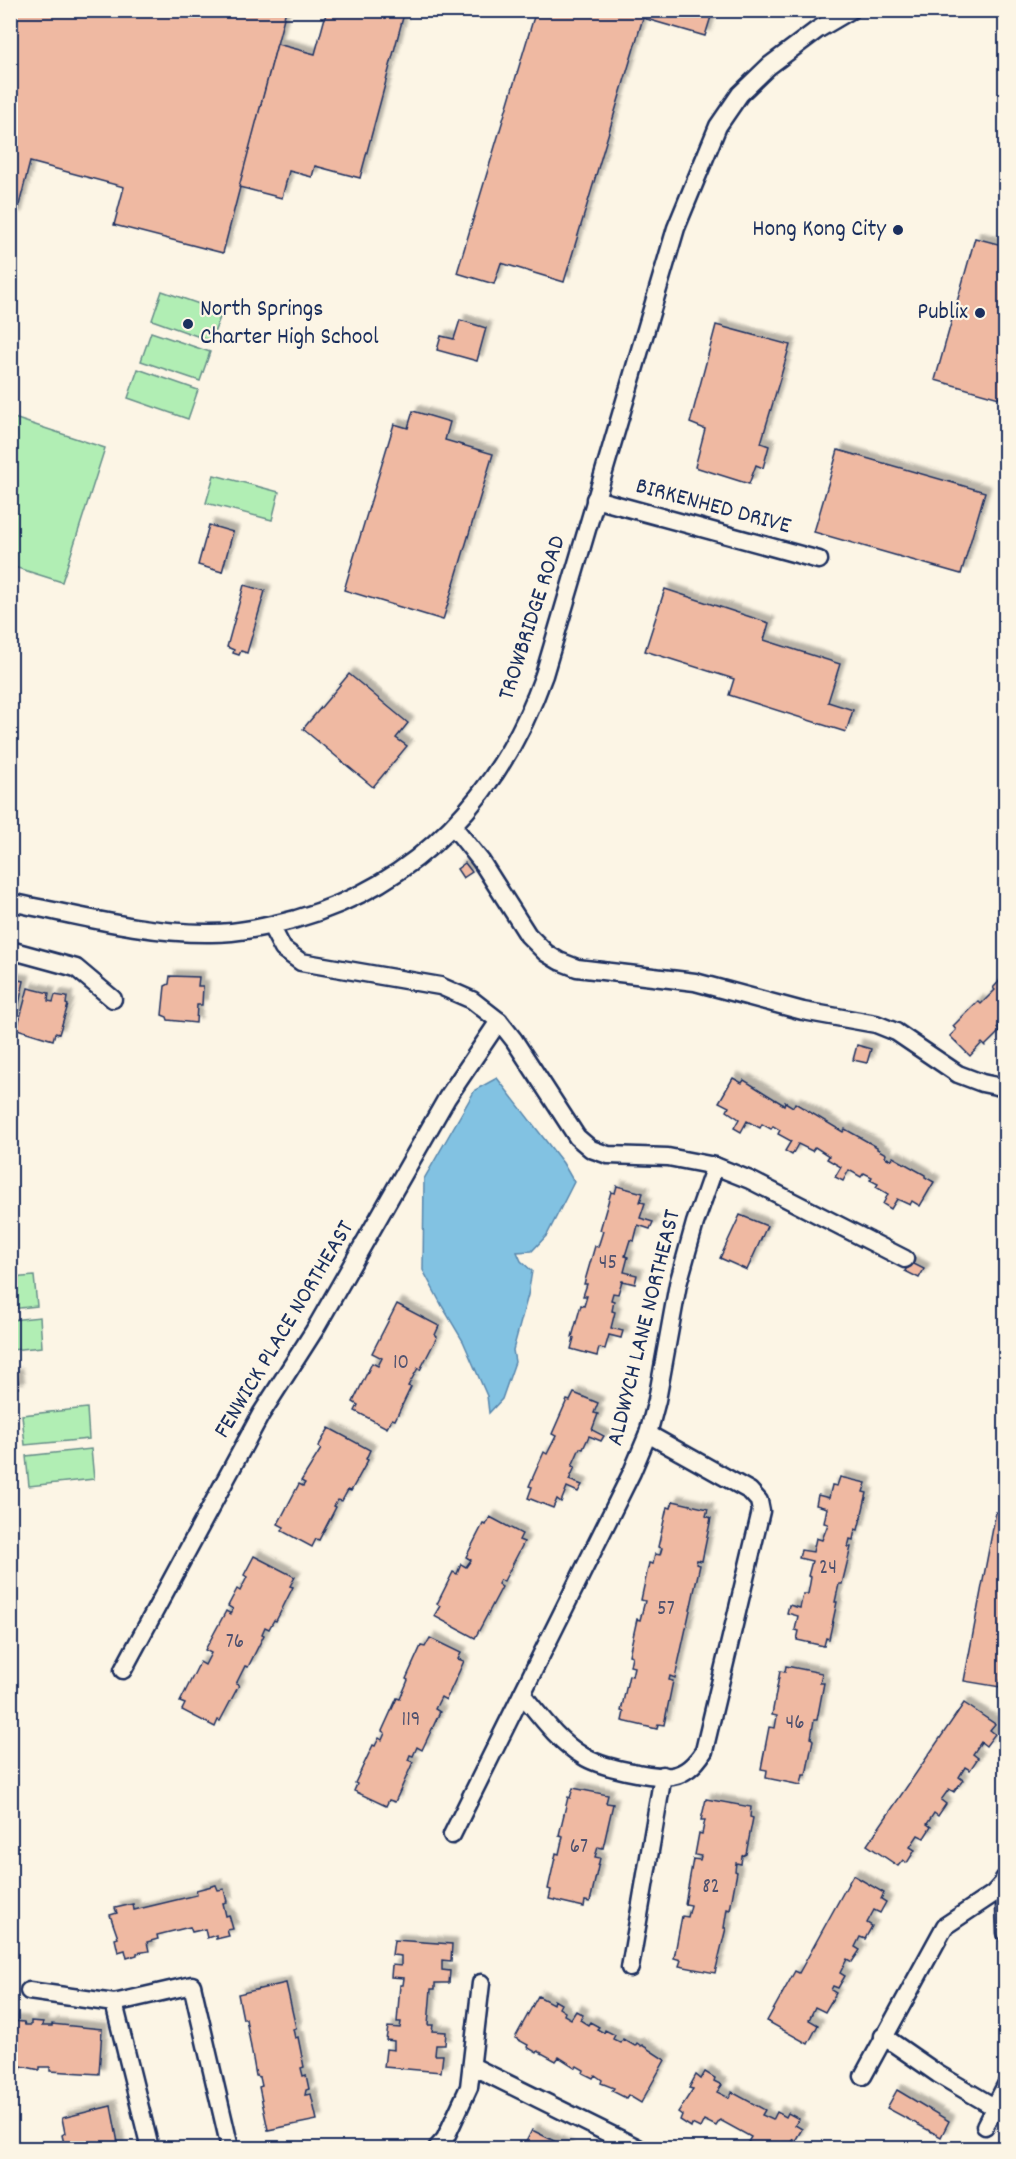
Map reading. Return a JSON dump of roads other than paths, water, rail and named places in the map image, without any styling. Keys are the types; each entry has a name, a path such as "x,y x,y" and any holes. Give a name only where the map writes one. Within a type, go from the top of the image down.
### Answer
{"street":[{"name":"TROWBRIDGE ROAD","path":"10,902 151,931 213,933 271,926 321,912 372,888 413,861 453,826 504,763 533,705 544,675 676,228 718,126 740,94 769,66 817,30 851,10"},
{"name":"BIRKENHED DRIVE","path":"596,499 819,560"},
{"path":"453,826 481,861 528,935 546,953 559,961 577,968 695,982 803,1011 876,1024 896,1032 958,1074 1005,1088"},
{"path":"271,926 283,949 301,962 440,986 472,1000 498,1021 514,1040 578,1137 591,1149 608,1155 668,1157 715,1166 750,1180 905,1259"},
{"path":"10,950 76,968 113,999"},
{"name":"FENWICK PLACE NORTHEAST","path":"123,1670 261,1414 314,1331 447,1098 498,1021"},
{"name":"ALDWYCH LANE NORTHEAST","path":"452,1835 632,1472 648,1434 657,1400 678,1284 695,1223 715,1166"},
{"path":"522,1694 558,1738 584,1758 613,1768 673,1776 698,1761 704,1751 760,1511 759,1501 750,1491 648,1434"},
{"path":"630,1968 663,1775"},
{"path":"1004,1879 1005,1933"},
{"path":"862,2076 945,1926 993,1894 1004,1879"},
{"path":"437,2148 445,2139 469,2087 481,1983"},
{"path":"29,1991 114,2003 192,1985 230,2148"},
{"path":"114,2003 150,2148"},
{"path":"883,2036 938,2074 994,2107"},
{"path":"472,2066 638,2148"},
{"path":"985,2126 1005,2085"}],"water":[{"path":"497,1078 563,1163 574,1182 547,1235 532,1251 517,1252 521,1261 532,1271 528,1295 513,1350 515,1362 502,1399 489,1413 487,1396 463,1341 423,1270 424,1179 475,1090"}],"place":[{"name":"Hong Kong City","path":"898,230"},
{"name":"Publix","path":"980,313"},
{"name":"North Springs Charter High School","path":"188,324"}]}
